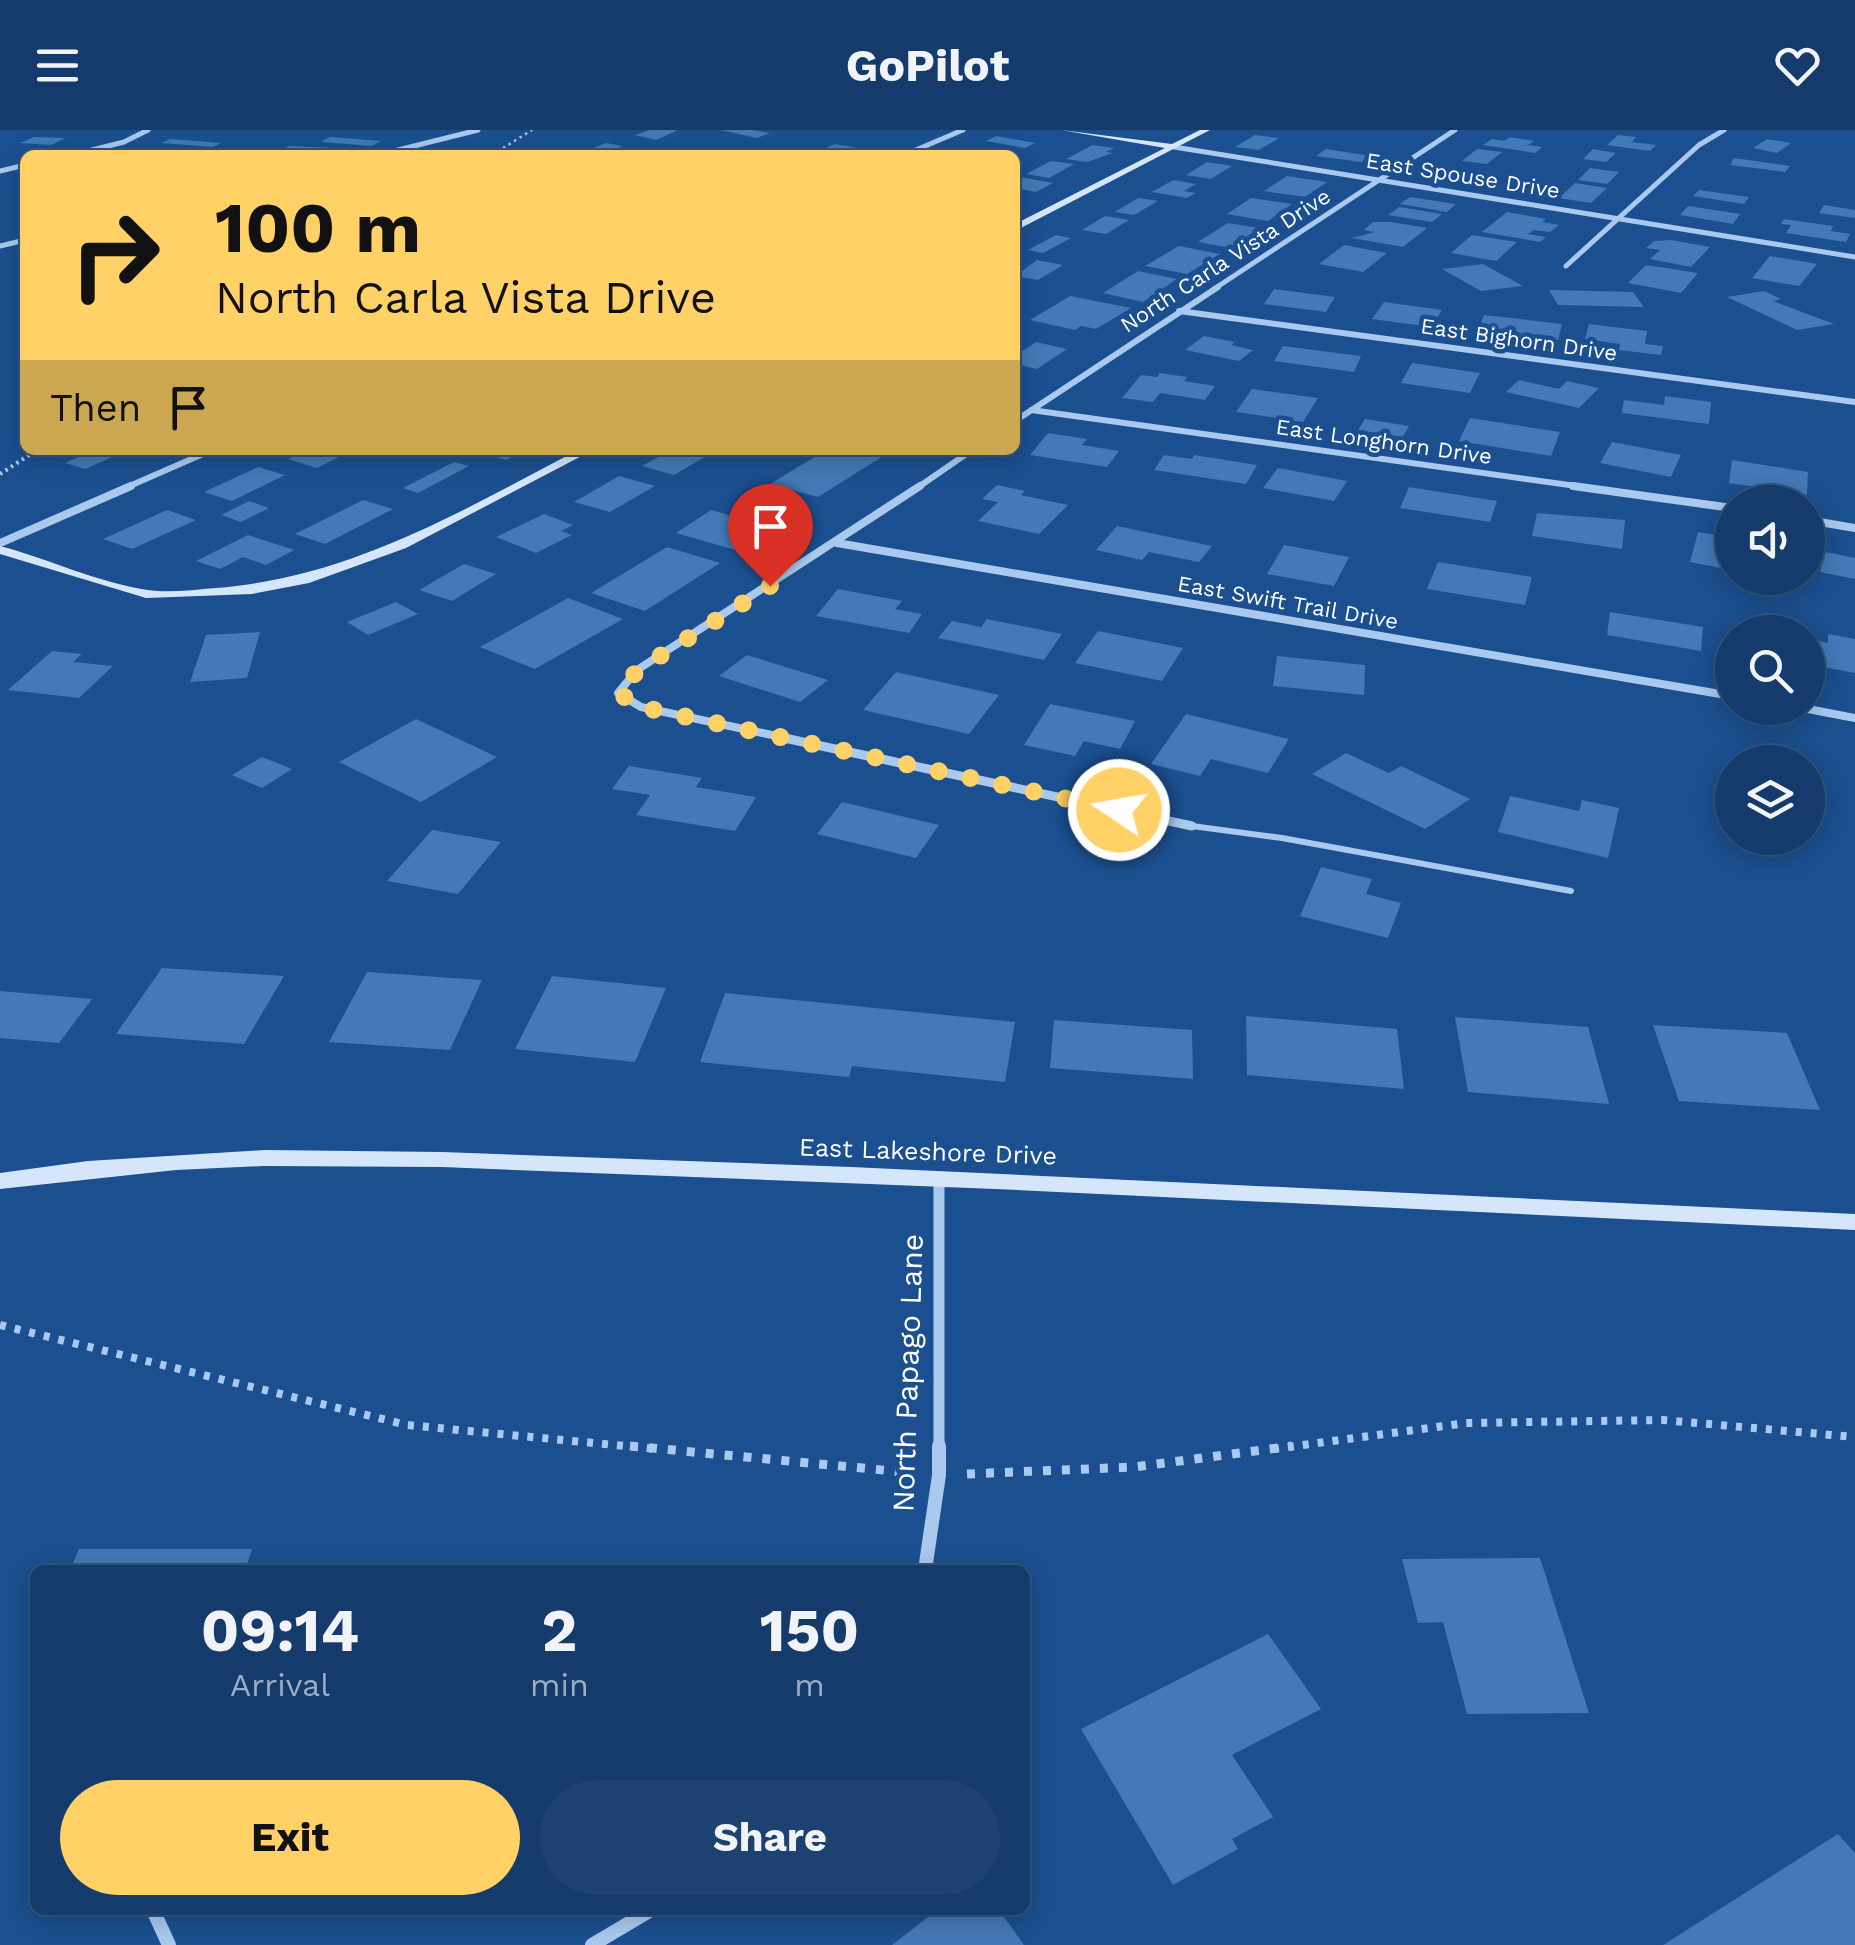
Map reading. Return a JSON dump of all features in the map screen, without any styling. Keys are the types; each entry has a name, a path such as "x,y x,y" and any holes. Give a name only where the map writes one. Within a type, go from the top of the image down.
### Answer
{"street":[{"path":"92,150 124,142 148,130"},
{"path":"398,150 478,130"},
{"path":"916,150 963,130"},
{"name":"East Spouse Drive","path":"1064,130 1855,257"},
{"path":"1020,225 1206,130"},
{"name":"North Carla Vista Drive","path":"1020,418 1455,130"},
{"path":"1566,266 1699,145 1724,130"},
{"name":"East Bighorn Drive","path":"1179,311 1855,402"},
{"name":"East Longhorn Drive","path":"1031,410 1715,506"},
{"path":"0,546 201,455"},
{"path":"0,546 149,594 216,594 284,586 351,569 578,455"},
{"path":"965,455 837,544 638,670 618,693 641,707 1192,826"},
{"path":"1825,523 1855,528"},
{"name":"East Swift Trail Drive","path":"837,544 1715,693"},
{"path":"1825,712 1855,718"},
{"name":"East Lakeshore Drive","path":"0,1181 90,1166 346,1158 939,1178 1855,1222"},
{"name":"North Papago Lane","path":"926,1565 939,1475 939,1178"},
{"path":"154,1915 168,1945"},
{"path":"592,1945 643,1915"}],"lane":[{"path":"1192,826 1282,838 1571,891"}],"path":[{"path":"500,150 532,130"},
{"path":"0,474 29,455"}],"building":[{"path":"650,130 676,131 656,140 635,135"},
{"path":"720,130 752,130 770,133 757,138"},
{"path":"1255,135 1279,138 1259,150 1235,147"},
{"path":"1618,135 1636,137 1632,142 1656,145 1650,151 1607,145"},
{"path":"996,136 1035,143 1025,148 986,141"},
{"path":"34,137 65,138 51,145 20,143"},
{"path":"330,137 381,141 372,146 321,142"},
{"path":"1510,137 1534,141 1528,145 1542,147 1535,153 1483,145 1492,139 1504,141"},
{"path":"170,139 221,143 213,147 161,143"},
{"path":"1767,139 1791,143 1777,153 1753,148"},
{"path":"606,143 623,146 613,150 588,150"},
{"path":"835,144 870,150 830,150 824,149"},
{"path":"1093,145 1114,148 1106,152 1113,153 1087,162 1066,159"},
{"path":"289,146 334,148 331,150 282,150"},
{"path":"1326,149 1371,156 1361,162 1316,156"},
{"path":"1477,149 1502,152 1487,164 1462,161"},
{"path":"1593,149 1616,153 1606,162 1583,159"},
{"path":"1734,158 1790,166 1785,172 1730,165"},
{"path":"1051,161 1074,164 1049,178 1026,174"},
{"path":"1207,162 1232,166 1211,179 1186,175"},
{"path":"1453,167 1491,173 1479,183 1440,177"},
{"path":"1590,168 1619,172 1607,184 1578,180"},
{"path":"1287,176 1327,182 1305,197 1264,191"},
{"path":"1020,177 1053,183 1036,192 1020,189"},
{"path":"1173,180 1196,184 1184,191 1196,193 1187,198 1152,192"},
{"path":"1575,183 1607,188 1591,203 1559,198"},
{"path":"1699,190 1749,197 1744,204 1693,196"},
{"path":"1410,197 1456,204 1447,212 1400,204"},
{"path":"1138,198 1158,201 1134,215 1115,212"},
{"path":"1251,198 1292,204 1268,221 1227,214"},
{"path":"1824,205 1855,210 1855,218 1819,213"},
{"path":"1688,206 1740,214 1733,224 1680,215"},
{"path":"1399,207 1442,214 1432,222 1388,215"},
{"path":"1507,212 1559,225 1550,232 1534,230 1528,234 1546,237 1540,242 1482,232"},
{"path":"1105,216 1129,220 1106,234 1082,230"},
{"path":"1784,219 1833,226 1831,231 1850,234 1846,242 1786,233 1791,225 1781,224"},
{"path":"1373,222 1427,228 1403,247 1352,238 1375,232 1364,230"},
{"path":"1228,223 1259,228 1230,248 1198,242"},
{"path":"1056,235 1071,238 1043,253 1028,250"},
{"path":"1472,235 1517,242 1496,261 1451,253"},
{"path":"1654,241 1710,247 1691,267 1650,259 1660,250 1646,248"},
{"path":"1344,245 1387,253 1363,272 1319,264"},
{"path":"1179,246 1220,254 1187,274 1145,266"},
{"path":"1770,256 1817,264 1799,286 1752,278"},
{"path":"1037,260 1063,265 1038,280 1020,277 1020,272"},
{"path":"1483,264 1523,286 1481,291 1442,269"},
{"path":"1646,265 1698,273 1681,293 1628,283"},
{"path":"1138,271 1177,279 1143,302 1103,293"},
{"path":"1274,289 1335,297 1326,312 1264,304"},
{"path":"1549,290 1633,292 1644,307 1558,305"},
{"path":"1764,291 1781,299 1773,301 1834,324 1797,330 1727,297"},
{"path":"1070,296 1131,308 1096,329 1081,326 1075,330 1030,320"},
{"path":"1384,302 1442,310 1431,327 1372,319"},
{"path":"1484,315 1562,324 1558,340 1478,330"},
{"path":"1589,324 1647,331 1645,344 1663,346 1661,355 1619,350 1620,344 1585,339"},
{"path":"1204,336 1253,350 1239,361 1185,350"},
{"path":"1036,342 1067,349 1037,369 1020,365 1020,353"},
{"path":"1283,346 1361,356 1354,372 1274,361"},
{"path":"1412,363 1480,373 1470,393 1401,383"},
{"path":"1160,373 1215,386 1205,400 1160,393 1153,402 1122,398 1141,375 1157,377"},
{"path":"1519,380 1559,389 1567,381 1599,388 1579,408 1506,392"},
{"path":"1252,389 1318,398 1303,422 1236,412"},
{"path":"1665,396 1711,402 1709,424 1622,413 1624,400 1664,405"},
{"path":"1470,418 1560,432 1551,456 1459,441"},
{"path":"1365,419 1409,426 1403,437 1358,430"},
{"path":"1048,433 1087,439 1082,445 1119,451 1107,467 1030,455"},
{"path":"1612,442 1681,455 1671,477 1600,463"},
{"path":"83,455 117,455 85,469 65,463"},
{"path":"297,455 343,455 317,468 288,459"},
{"path":"489,455 516,455 506,460"},
{"path":"662,455 708,455 674,475 642,466"},
{"path":"818,455 885,455 818,497 770,484"},
{"path":"1164,455 1192,459 1194,455 1257,465 1246,484 1154,470"},
{"path":"1732,460 1808,472 1807,485 1729,483"},
{"path":"454,462 469,466 418,493 403,488"},
{"path":"258,467 285,475 232,501 204,492"},
{"path":"1278,468 1347,481 1334,501 1263,488"},
{"path":"619,476 655,486 610,512 574,502"},
{"path":"997,485 1025,491 1021,495 1068,505 1039,534 978,521 998,502 982,499"},
{"path":"1409,487 1497,501 1490,522 1400,508"},
{"path":"363,500 393,509 325,544 295,534"},
{"path":"249,501 269,508 241,522 221,515"},
{"path":"167,510 196,520 132,549 103,539"},
{"path":"711,510 754,522 738,533 757,539 739,551 676,533"},
{"path":"1537,513 1625,520 1622,549 1532,536"},
{"path":"544,514 573,525 561,531 572,535 536,553 496,537"},
{"path":"1117,526 1212,546 1199,562 1149,552 1142,560 1096,550"},
{"path":"1698,532 1715,535 1715,567 1690,562"},
{"path":"248,535 294,550 266,565 243,557 220,569 196,561"},
{"path":"1284,545 1349,557 1334,586 1267,574"},
{"path":"667,547 720,563 645,611 591,593"},
{"path":"1826,552 1855,558 1855,579 1825,573"},
{"path":"1438,562 1532,577 1525,605 1427,589"},
{"path":"464,564 496,574 452,601 419,590"},
{"path":"838,589 902,601 895,609 922,614 909,633 816,616"},
{"path":"568,598 623,619 535,669 480,647"},
{"path":"396,602 418,614 368,635 347,622"},
{"path":"1610,612 1703,627 1701,651 1607,635"},
{"path":"987,619 1062,634 1044,660 938,638 952,621 981,627"},
{"path":"1098,631 1183,648 1162,681 1075,663"},
{"path":"260,632 247,678 190,682 206,635"},
{"path":"1828,634 1855,639 1855,673 1825,667 1825,642 1828,643"},
{"path":"52,651 82,654 73,662 113,666 79,698 8,690"},
{"path":"747,655 828,680 800,702 719,676"},
{"path":"1277,656 1365,665 1364,695 1273,686"},
{"path":"896,672 999,695 969,734 863,710"},
{"path":"1050,704 1135,721 1120,749 1084,741 1075,756 1024,745"},
{"path":"1186,714 1289,739 1268,773 1211,759 1200,776 1151,764"},
{"path":"416,719 497,757 421,802 339,762"},
{"path":"1346,753 1389,773 1401,766 1470,799 1425,829 1312,774"},
{"path":"262,757 292,769 262,788 232,775"},
{"path":"629,766 702,778 696,787 756,797 735,831 636,815 650,795 612,789"},
{"path":"1510,796 1579,811 1582,800 1619,808 1608,858 1498,832"},
{"path":"842,802 939,825 916,858 817,834"},
{"path":"432,830 501,842 458,894 387,881"},
{"path":"1321,867 1372,879 1366,894 1401,903 1388,938 1300,916"},
{"path":"162,968 284,976 244,1044 116,1034"},
{"path":"367,972 482,980 450,1050 329,1042"},
{"path":"552,976 666,988 635,1062 515,1049"},
{"path":"0,991 92,999 59,1043 0,1038"},
{"path":"725,993 1015,1022 1005,1082 852,1066 849,1077 700,1062"},
{"path":"1246,1016 1397,1029 1404,1089 1247,1075"},
{"path":"1455,1017 1588,1027 1609,1104 1468,1092"},
{"path":"1054,1020 1192,1030 1193,1079 1050,1068"},
{"path":"1653,1025 1787,1033 1820,1110 1679,1101"},
{"path":"79,1549 252,1549 247,1565 72,1565"},
{"path":"1540,1558 1589,1713 1467,1714 1443,1622 1418,1623 1402,1559"},
{"path":"1268,1634 1321,1709 1232,1755 1273,1817 1232,1839 1238,1849 1173,1885 1081,1729"},
{"path":"1838,1834 1855,1853 1855,1945 1663,1945"},
{"path":"931,1915 1003,1915 1024,1945 892,1945"}],"route":[{"path":"770,586 638,670 618,693 641,707 1119,810"}]}
